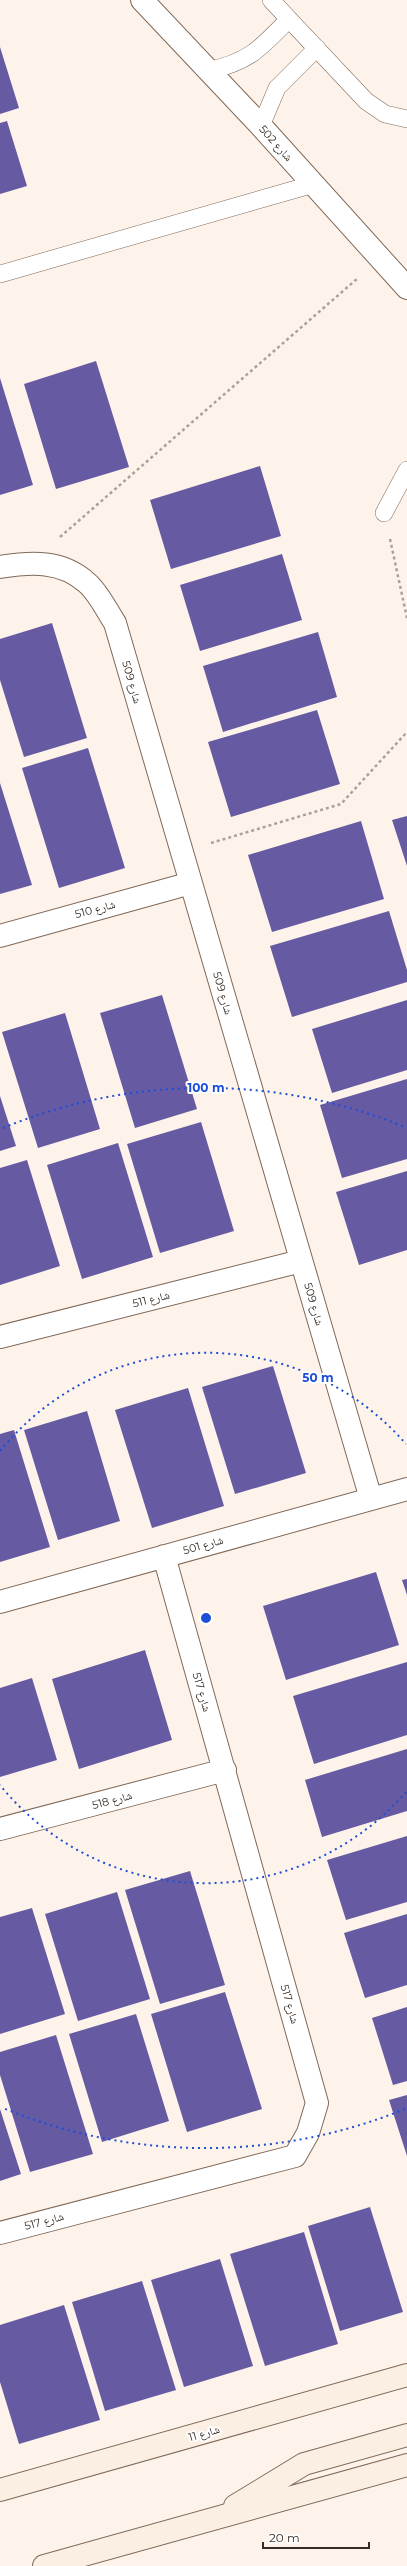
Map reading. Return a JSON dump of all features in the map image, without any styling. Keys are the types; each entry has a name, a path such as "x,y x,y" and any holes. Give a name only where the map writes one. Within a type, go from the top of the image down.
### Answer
{"street":[{"name":"شارع 502","path":"142,0 207,71 261,126 407,288"},
{"name":"شارع 509","path":"0,566 31,562 59,566 88,583 115,624 371,1499"},
{"name":"شارع 510","path":"0,936 191,883"},
{"name":"شارع 511","path":"0,1337 301,1261"},
{"name":"شارع 501","path":"0,1602 407,1489"},
{"name":"شارع 517","path":"0,2233 295,2156 308,2132 317,2103 164,1556"},
{"name":"شارع 518","path":"0,1829 225,1770"},
{"name":"شارع 11","path":"0,2490 407,2375"},
{"path":"214,2519 304,2464 407,2435"},
{"path":"44,2566 407,2465"}],"lane":[{"path":"271,0 366,101 385,114 407,119"},
{"path":"207,71 233,66 248,58 289,19"},
{"path":"261,126 278,88 316,48"},
{"path":"0,274 314,184"},
{"path":"384,513 407,470"}],"path":[{"path":"31,562 380,258"},
{"path":"384,513 407,618"},
{"path":"182,852 340,804 407,732"}],"building":[{"path":"0,47 19,108 0,114"},
{"path":"7,121 27,186 0,194 0,123"},
{"path":"96,361 129,467 56,489 24,384"},
{"path":"0,378 33,485 0,495"},
{"path":"260,466 281,536 171,569 150,500"},
{"path":"282,554 302,620 200,651 180,585"},
{"path":"52,623 87,738 24,757 0,680 0,639"},
{"path":"318,632 337,697 223,732 203,666"},
{"path":"317,710 340,784 231,817 208,742"},
{"path":"88,748 125,868 59,888 22,768"},
{"path":"0,783 32,885 0,894"},
{"path":"407,816 407,866 392,820"},
{"path":"361,821 384,899 272,932 248,855"},
{"path":"389,911 407,970 407,982 292,1017 270,946"},
{"path":"162,995 197,1109 135,1128 100,1013"},
{"path":"407,1000 407,1070 332,1093 312,1029"},
{"path":"65,1013 100,1129 38,1148 2,1032"},
{"path":"407,1079 407,1159 342,1178 320,1105"},
{"path":"0,1096 16,1146 0,1151"},
{"path":"201,1122 234,1231 160,1253 127,1144"},
{"path":"118,1143 153,1257 82,1279 47,1165"},
{"path":"27,1160 60,1266 0,1285 0,1168"},
{"path":"407,1171 407,1250 359,1265 336,1192"},
{"path":"273,1366 306,1473 235,1494 202,1387"},
{"path":"188,1388 224,1506 152,1528 115,1410"},
{"path":"87,1411 120,1521 58,1540 24,1430"},
{"path":"14,1430 50,1547 0,1562 0,1434"},
{"path":"376,1572 399,1645 286,1680 263,1606"},
{"path":"407,1579 407,1595 402,1580"},
{"path":"145,1650 172,1740 79,1769 52,1679"},
{"path":"407,1662 407,1735 314,1764 293,1696"},
{"path":"32,1678 57,1760 0,1777 0,1688"},
{"path":"407,1749 407,1811 322,1837 305,1780"},
{"path":"407,1836 407,1902 346,1920 327,1860"},
{"path":"190,1871 225,1985 160,2004 125,1890"},
{"path":"117,1892 150,1999 78,2021 45,1914"},
{"path":"32,1908 65,2014 0,2034 0,1917"},
{"path":"407,1914 407,1985 365,1998 344,1933"},
{"path":"225,1992 262,2109 187,2132 151,2014"},
{"path":"407,2007 407,2081 393,2085 372,2018"},
{"path":"136,2014 169,2121 102,2142 69,2034"},
{"path":"56,2035 93,2154 30,2172 0,2075 0,2052"},
{"path":"407,2095 407,2156 389,2100"},
{"path":"0,2109 21,2174 0,2181"},
{"path":"370,2207 403,2312 340,2331 308,2226"},
{"path":"304,2232 338,2344 265,2366 230,2254"},
{"path":"220,2259 253,2366 184,2387 151,2280"},
{"path":"142,2281 176,2390 105,2411 72,2302"},
{"path":"64,2305 100,2420 19,2444 0,2382 0,2325"}]}
